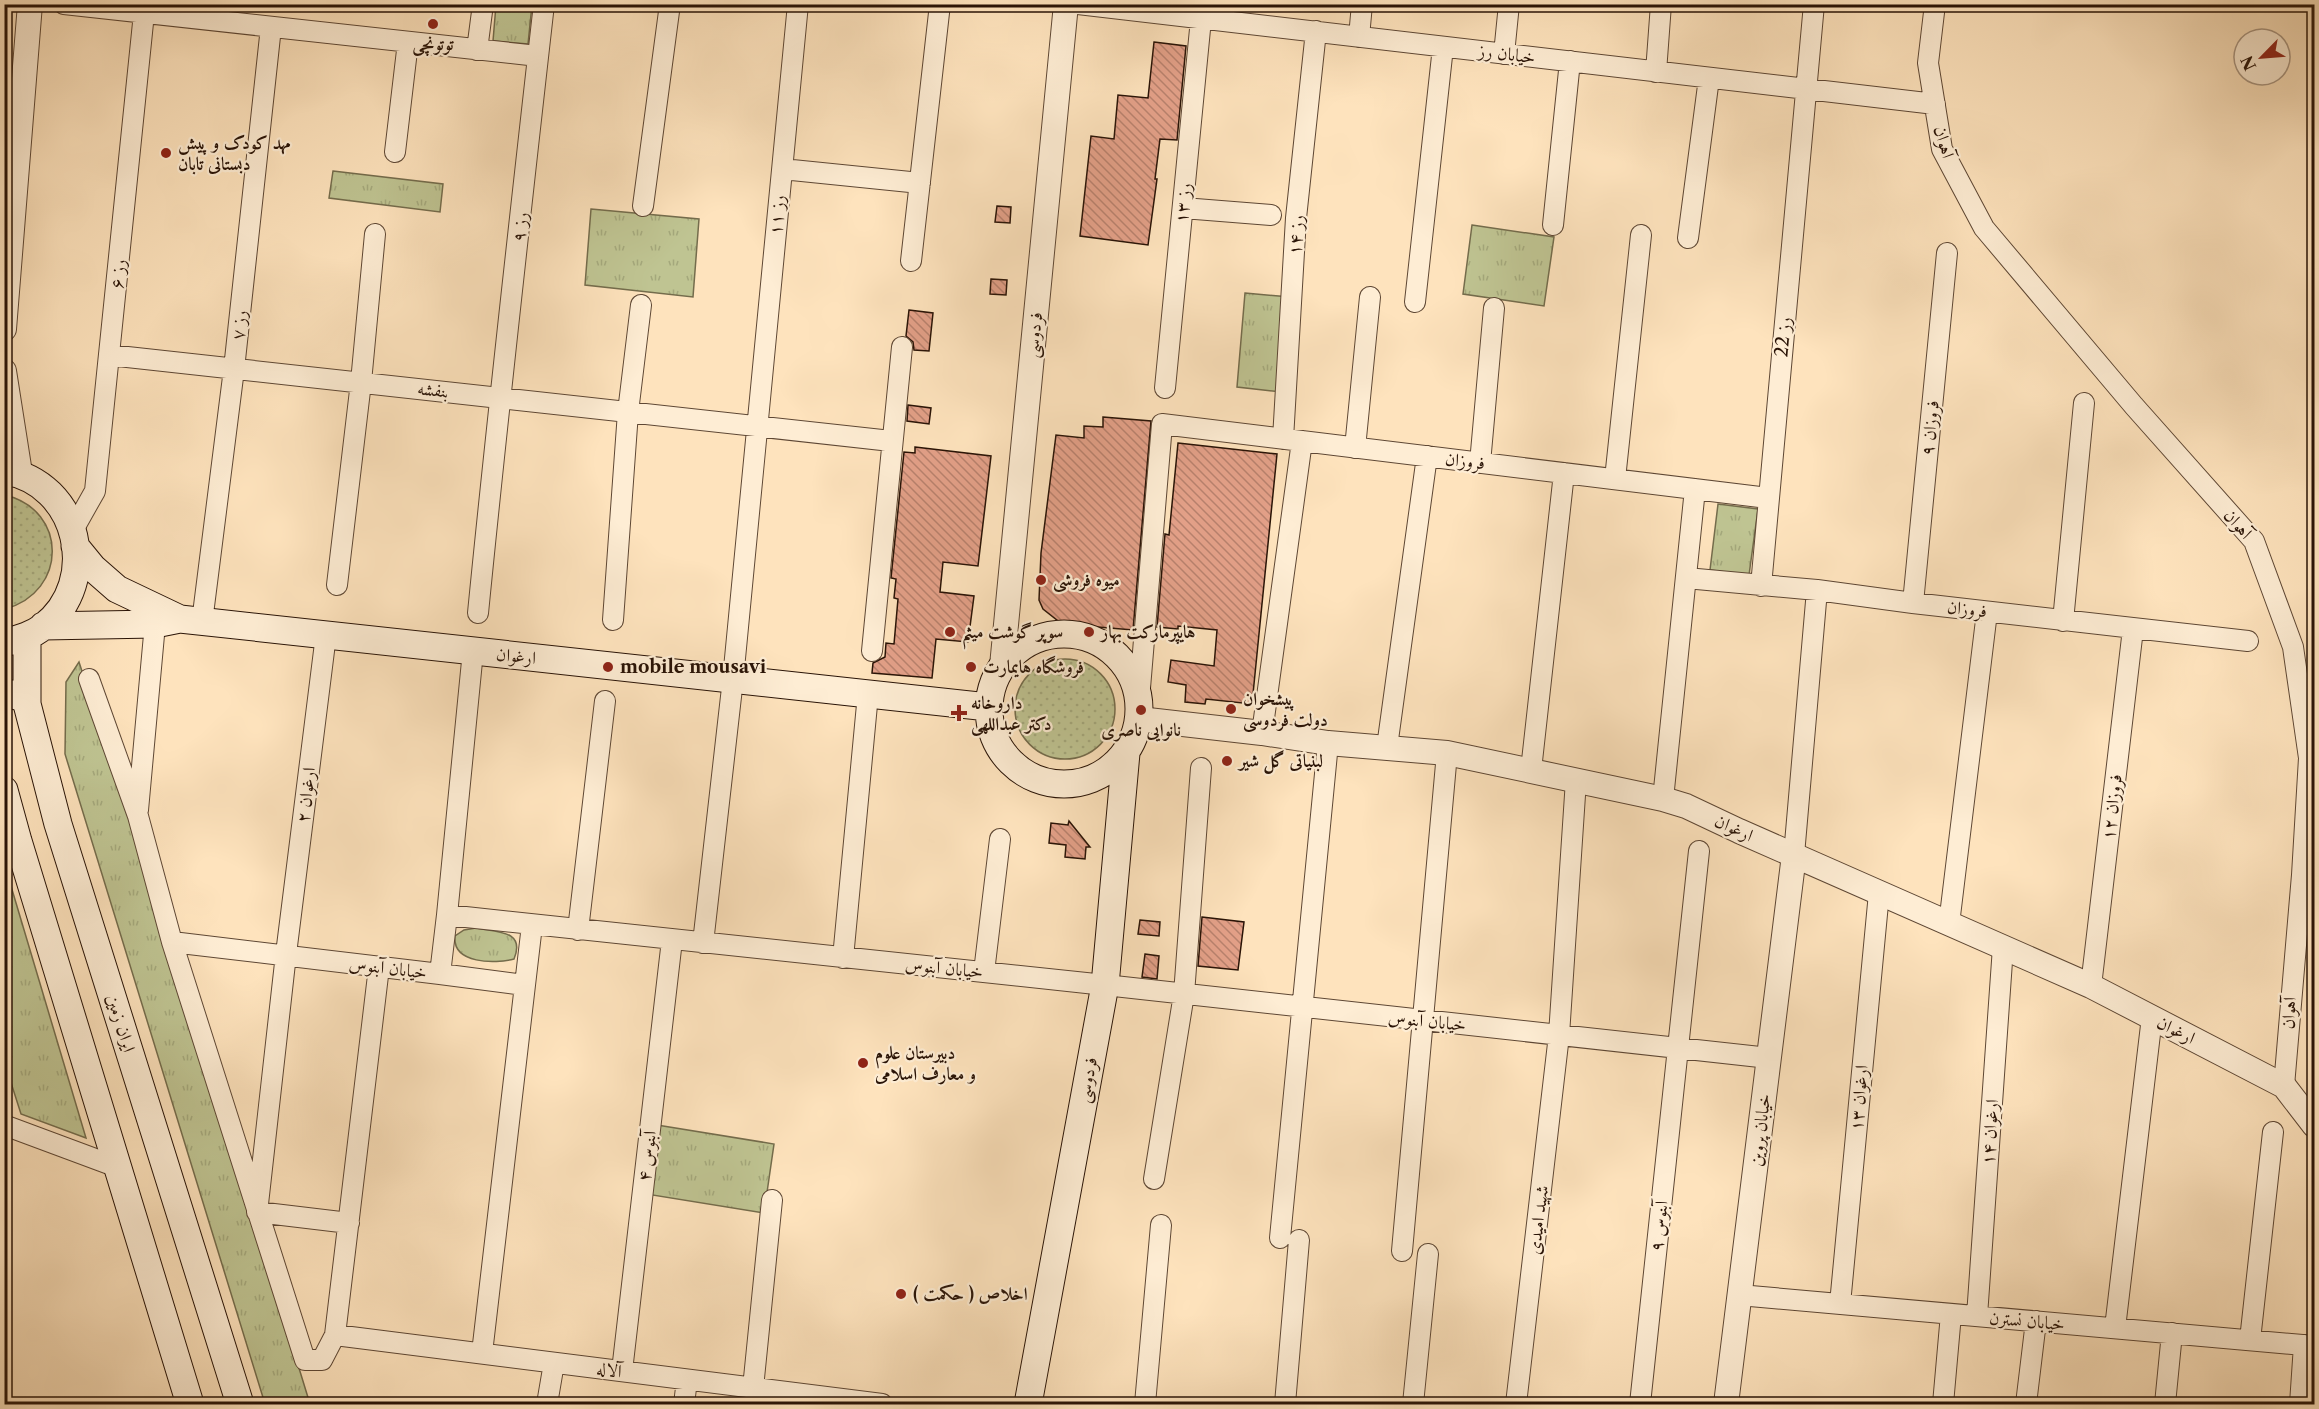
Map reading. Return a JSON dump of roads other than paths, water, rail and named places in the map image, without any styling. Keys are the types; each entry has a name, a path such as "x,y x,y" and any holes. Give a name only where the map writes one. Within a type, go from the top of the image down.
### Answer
{"main road":[{"path":"12,472 48,490 63,508 74,538 77,559 72,588 57,613 25,636"},
{"path":"74,538 93,568 117,589 179,622"},
{"name":"ارغوان","path":"25,636 179,622 326,635 988,707"},
{"path":"1059,633 1082,636 1103,644 1120,659 1133,678 1139,710 1134,736 1126,753 1111,768 1093,779 1072,784 1051,783 1030,777 1013,765 1000,748 991,728 988,707 992,686 1002,666 1017,650 1037,638 1059,633"},
{"name":"ایران زمین","path":"25,636 16,699 58,824 240,1404"},
{"name":"فردوسی","path":"1028,1404 1105,985 1126,753"},
{"path":"4,790 12,848 117,1167 190,1404"}],"street":[{"path":"4,329 30,4"},
{"path":"64,4 538,56"},
{"path":"477,50 483,4"},
{"name":"رز ۹","path":"478,613 499,398 524,197 544,4"},
{"path":"643,206 670,4"},
{"name":"رز ۱۱","path":"757,426 798,4"},
{"path":"911,261 940,4"},
{"name":"فردوسی","path":"1002,666 1066,4"},
{"name":"خیابان رز","path":"1078,4 1935,104"},
{"path":"1359,37 1362,4"},
{"path":"1504,54 1509,4"},
{"path":"1656,72 1661,4"},
{"name":"رز 22","path":"1761,586 1814,4"},
{"name":"آهوان","path":"1935,4 1928,63 1942,149 1984,228 2134,406 2254,541 2293,647 2309,758 2302,875 2284,1086"},
{"name":"رز ۶","path":"74,538 95,491 144,14"},
{"name":"رز ۱۳","path":"1165,388 1201,19"},
{"name":"رز ۷","path":"138,816 234,369 271,27"},
{"name":"رز ۱۴","path":"1262,733 1292,440 1296,218 1316,31"},
{"path":"394,152 408,42"},
{"path":"1415,302 1443,47"},
{"path":"1553,225 1570,62"},
{"path":"1688,238 1708,78"},
{"path":"792,170 920,183"},
{"path":"1183,208 1271,215"},
{"path":"337,585 361,382 375,234"},
{"path":"1615,479 1641,236"},
{"name":"فروزان ۹","path":"1913,603 1947,253"},
{"path":"1355,448 1370,297"},
{"path":"613,620 628,412 641,305"},
{"path":"1480,463 1494,308"},
{"path":"872,651 902,347"},
{"name":"بنفشه","path":"109,355 891,441"},
{"path":"4,371 12,472"},
{"path":"2063,621 2084,403"},
{"name":"فروزان","path":"1139,710 1162,424 1768,498"},
{"path":"704,943 733,679 757,426"},
{"path":"1388,747 1427,456"},
{"path":"1531,770 1564,473"},
{"path":"1663,799 1695,489"},
{"name":"فروزان","path":"1686,578 1817,590 2063,621 2248,641"},
{"path":"1794,855 1817,590"},
{"path":"1949,924 1987,612"},
{"name":"فروزان ۱۲","path":"2091,986 2133,629"},
{"name":"ارغوان ۲","path":"257,1212 286,954 326,635"},
{"path":"447,915 473,651"},
{"path":"89,679 138,816 172,942 305,1360 322,1360 335,1335 379,967"},
{"path":"843,958 868,694"},
{"path":"578,930 605,701"},
{"name":"ارغوان","path":"1139,710 1328,743 1447,753 1663,799 1686,806 2091,986 2284,1086"},
{"path":"1285,1404 1289,1239 1302,1007 1328,743"},
{"path":"1402,1251 1447,753"},
{"path":"1154,1179 1184,994 1201,768"},
{"name":"شهید امیدی","path":"1516,1404 1559,1035 1576,780"},
{"path":"984,972 1000,839"},
{"name":"آبنوس ۹","path":"1640,1404 1699,851"},
{"name":"خیابان پروین","path":"1726,1404 1794,855"},
{"name":"ارغوان ۱۳","path":"1840,1304 1879,893"},
{"name":"خیابان آبنوس","path":"172,942 440,974 447,915 1768,1058"},
{"path":"482,1353 531,925"},
{"name":"آبنوس ۴","path":"622,1371 672,940"},
{"name":"ارغوان ۱۴","path":"1977,1316 2003,947"},
{"path":"440,974 524,985"},
{"path":"2115,1328 2152,1017"},
{"path":"2284,1086 2314,1125"},
{"path":"4,1125 117,1167"},
{"path":"2250,1340 2273,1132"},
{"path":"753,1388 772,1200"},
{"path":"257,1212 349,1223"},
{"path":"1145,1404 1161,1225"},
{"path":"1413,1404 1428,1254"},
{"name":"خیابان نسترن","path":"1739,1295 2309,1346"},
{"path":"1943,1404 1951,1314"},
{"path":"2026,1404 2036,1321"},
{"path":"2165,1404 2172,1334"},
{"name":"آلاله","path":"335,1335 753,1388 813,1400 882,1404"},
{"path":"2305,1403 2309,1346"},
{"path":"547,1404 554,1363"},
{"path":"684,1404 687,1380"}],"place":[{"name":"توتونچی","path":"433,24"},
{"name":"مهد کودک و پیش دبستانی تابان","path":"166,153"},
{"name":"میوه فروشی","path":"1041,580"},
{"name":"سوپر گوشت میثم","path":"950,632"},
{"name":"هایپرمارکت بهار","path":"1089,632"},
{"name":"mobile mousavi","path":"608,667"},
{"name":"فروشگاه هایمارت","path":"971,667"},
{"name":"پیشخوان دولت فردوسی","path":"1231,709"},
{"name":"نانوایی ناصری","path":"1141,710"},
{"name":"داروخانه دکتر عبداللهی","path":"959,713"},
{"name":"لبنیاتی گل شیر","path":"1227,761"},
{"name":"دبیرستان علوم و معارف اسلامی","path":"863,1063"},
{"name":"اخلاص ( حکمت )","path":"901,1294"}]}
